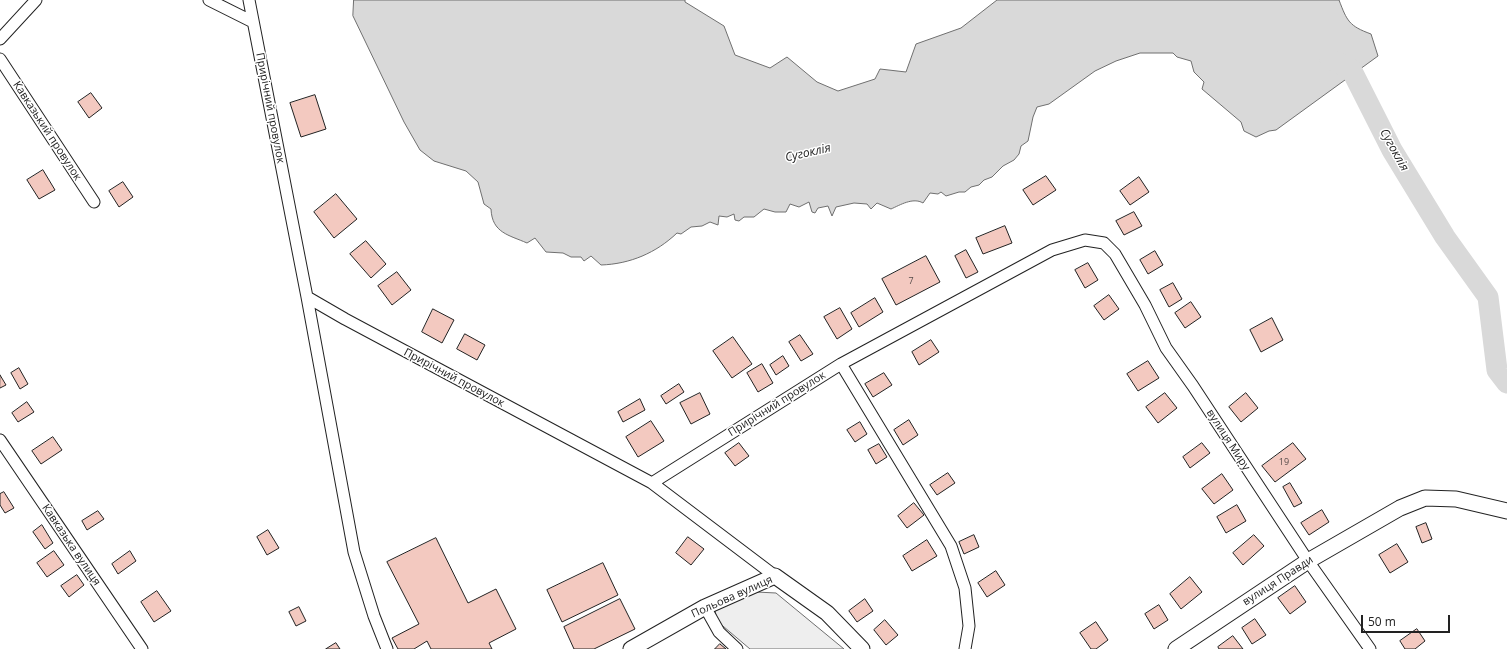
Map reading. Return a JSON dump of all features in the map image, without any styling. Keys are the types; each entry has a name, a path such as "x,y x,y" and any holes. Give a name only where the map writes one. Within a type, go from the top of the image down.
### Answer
{"street":[{"path":"0,39 36,0"},
{"path":"209,0 253,22"},
{"name":"Прирічний провулок","path":"249,0 307,297 345,319 652,483 841,364 1052,250 1085,240"},
{"name":"Кавказький провулок","path":"0,59 94,202"},
{"name":"вулиця Миру","path":"1085,240 1104,243 1115,254 1145,306 1166,348 1193,386 1308,561 1370,649"},
{"path":"307,297 354,552 374,616 387,649"},
{"path":"841,364 951,546 965,588 969,626 965,649"},
{"name":"Кавказька вулиця","path":"0,440 142,649"},
{"path":"652,483 775,576"},
{"name":"вулиця Правди","path":"1176,649 1308,561 1400,508 1426,498 1456,499 1507,510"},
{"name":"Польова вулиця","path":"631,649 705,607 775,576 827,612 862,649"},
{"path":"705,607 719,632 737,649"}],"shaded area":[{"path":"756,592 776,593 844,649 750,649 717,621 715,610"}],"water":[{"path":"354,0 685,0 685,2 724,26 735,55 770,68 787,57 817,82 838,91 875,79 880,69 906,72 916,44 961,28 997,0 1339,0 1344,13 1350,22 1358,28 1371,34 1378,56 1276,130 1269,131 1256,137 1244,131 1241,122 1202,89 1204,82 1194,72 1191,61 1177,57 1173,53 1140,53 1116,61 1095,71 1049,104 1037,107 1033,117 1028,141 1021,146 1019,154 1014,160 1003,166 992,177 984,180 979,185 971,187 965,192 959,192 946,196 941,192 938,194 930,193 923,203 919,201 911,201 891,209 877,203 871,209 867,204 854,203 836,207 832,216 828,206 818,208 815,213 812,212 809,202 799,207 790,204 786,212 775,212 764,209 754,217 744,217 739,221 735,220 734,214 727,217 719,216 718,225 710,222 702,226 691,227 681,234 677,233 651,252 642,256 632,260 601,265 591,256 584,261 581,257 571,257 563,253 546,252 535,238 527,243 503,232 495,223 492,217 491,209 484,204 478,182 466,171 434,161 420,150 404,122 353,16"}],"building":[{"path":"91,93 102,108 89,118 78,102"},
{"path":"315,95 326,129 301,137 290,103"},
{"path":"43,170 55,190 39,199 27,180"},
{"path":"1046,176 1056,190 1033,205 1023,190"},
{"path":"1139,177 1149,192 1130,205 1120,191"},
{"path":"123,182 133,197 119,207 109,191"},
{"path":"336,194 357,219 334,238 314,212"},
{"path":"1134,212 1142,226 1124,235 1116,221"},
{"path":"1005,226 1012,243 983,254 976,238"},
{"path":"366,241 386,264 371,278 350,254"},
{"path":"966,250 978,272 966,278 955,256"},
{"path":"1155,251 1163,265 1148,274 1140,260"},
{"path":"926,256 940,282 896,305 882,279"},
{"path":"1088,263 1098,280 1085,288 1075,270"},
{"path":"397,272 411,290 392,305 378,286"},
{"path":"1173,283 1182,299 1169,307 1160,290"},
{"path":"1109,295 1119,309 1104,320 1094,306"},
{"path":"875,298 883,312 859,327 851,313"},
{"path":"1191,302 1201,317 1185,328 1175,313"},
{"path":"840,308 852,329 837,339 824,317"},
{"path":"433,309 454,320 442,343 422,332"},
{"path":"1272,318 1283,340 1261,352 1250,330"},
{"path":"465,334 485,345 477,360 457,349"},
{"path":"800,335 813,354 801,361 789,342"},
{"path":"733,337 752,364 732,378 713,351"},
{"path":"931,340 939,352 919,365 912,352"},
{"path":"783,356 789,366 776,375 770,365"},
{"path":"1148,361 1159,378 1138,391 1127,374"},
{"path":"762,364 773,383 758,392 747,373"},
{"path":"19,368 28,384 20,389 11,373"},
{"path":"884,373 892,385 873,397 865,384"},
{"path":"0,375 6,385 0,388"},
{"path":"679,384 684,392 666,404 661,396"},
{"path":"700,393 710,414 691,424 680,403"},
{"path":"1165,393 1177,408 1158,423 1146,407"},
{"path":"1246,393 1258,408 1241,422 1229,407"},
{"path":"640,399 645,410 623,422 618,412"},
{"path":"27,402 34,412 18,422 12,413"},
{"path":"909,420 918,435 903,445 894,430"},
{"path":"651,421 664,441 638,457 626,437"},
{"path":"860,422 867,434 855,442 847,430"},
{"path":"53,437 62,450 41,464 32,451"},
{"path":"739,443 749,456 735,466 725,453"},
{"path":"1202,443 1210,453 1190,468 1183,457"},
{"path":"1293,443 1306,459 1275,482 1262,466"},
{"path":"879,444 887,457 876,464 868,450"},
{"path":"948,473 955,483 937,495 930,485"},
{"path":"1222,474 1233,490 1214,504 1202,489"},
{"path":"1290,483 1302,503 1294,507 1283,487"},
{"path":"4,492 14,508 5,513 0,505 0,494"},
{"path":"914,503 924,515 907,528 898,516"},
{"path":"1237,505 1246,521 1226,533 1217,517"},
{"path":"1322,510 1329,522 1309,535 1301,523"},
{"path":"98,511 104,519 87,530 82,521"},
{"path":"1426,523 1432,539 1422,543 1416,527"},
{"path":"42,525 53,543 45,549 33,532"},
{"path":"268,530 279,548 267,555 257,537"},
{"path":"974,535 979,547 964,554 959,542"},
{"path":"1254,535 1264,546 1243,565 1233,553"},
{"path":"688,537 704,549 691,565 676,553"},
{"path":"436,538 468,603 496,589 516,629 489,643 492,649 431,649 427,641 414,649 398,649 392,638 419,624 387,562"},
{"path":"927,540 937,556 912,571 903,556"},
{"path":"1397,544 1408,562 1390,573 1379,555"},
{"path":"54,551 64,565 47,577 37,563"},
{"path":"130,551 136,561 118,574 112,564"},
{"path":"603,563 618,595 562,622 547,590"},
{"path":"996,571 1005,585 987,597 978,583"},
{"path":"77,575 84,585 69,597 61,586"},
{"path":"1190,577 1202,592 1181,609 1170,594"},
{"path":"1295,586 1306,602 1290,614 1278,598"},
{"path":"157,591 171,611 154,622 141,602"},
{"path":"620,599 635,629 594,649 574,649 564,627"},
{"path":"865,599 873,611 857,622 849,611"},
{"path":"1159,605 1168,620 1154,629 1145,614"},
{"path":"299,607 306,621 296,626 289,612"},
{"path":"1255,619 1266,635 1252,644 1242,628"},
{"path":"885,620 898,635 886,645 874,630"},
{"path":"1096,622 1108,640 1096,649 1091,649 1080,633"},
{"path":"1417,629 1425,641 1415,649 1405,649 1400,641"},
{"path":"1233,636 1243,649 1219,649 1218,647"},
{"path":"336,643 340,649 326,649"},
{"path":"720,644 726,649 715,649"}],"waterway":[{"name":"Сугоклія","path":"1330,59 1351,69 1392,150 1445,237 1488,297 1497,370 1507,383"}]}
